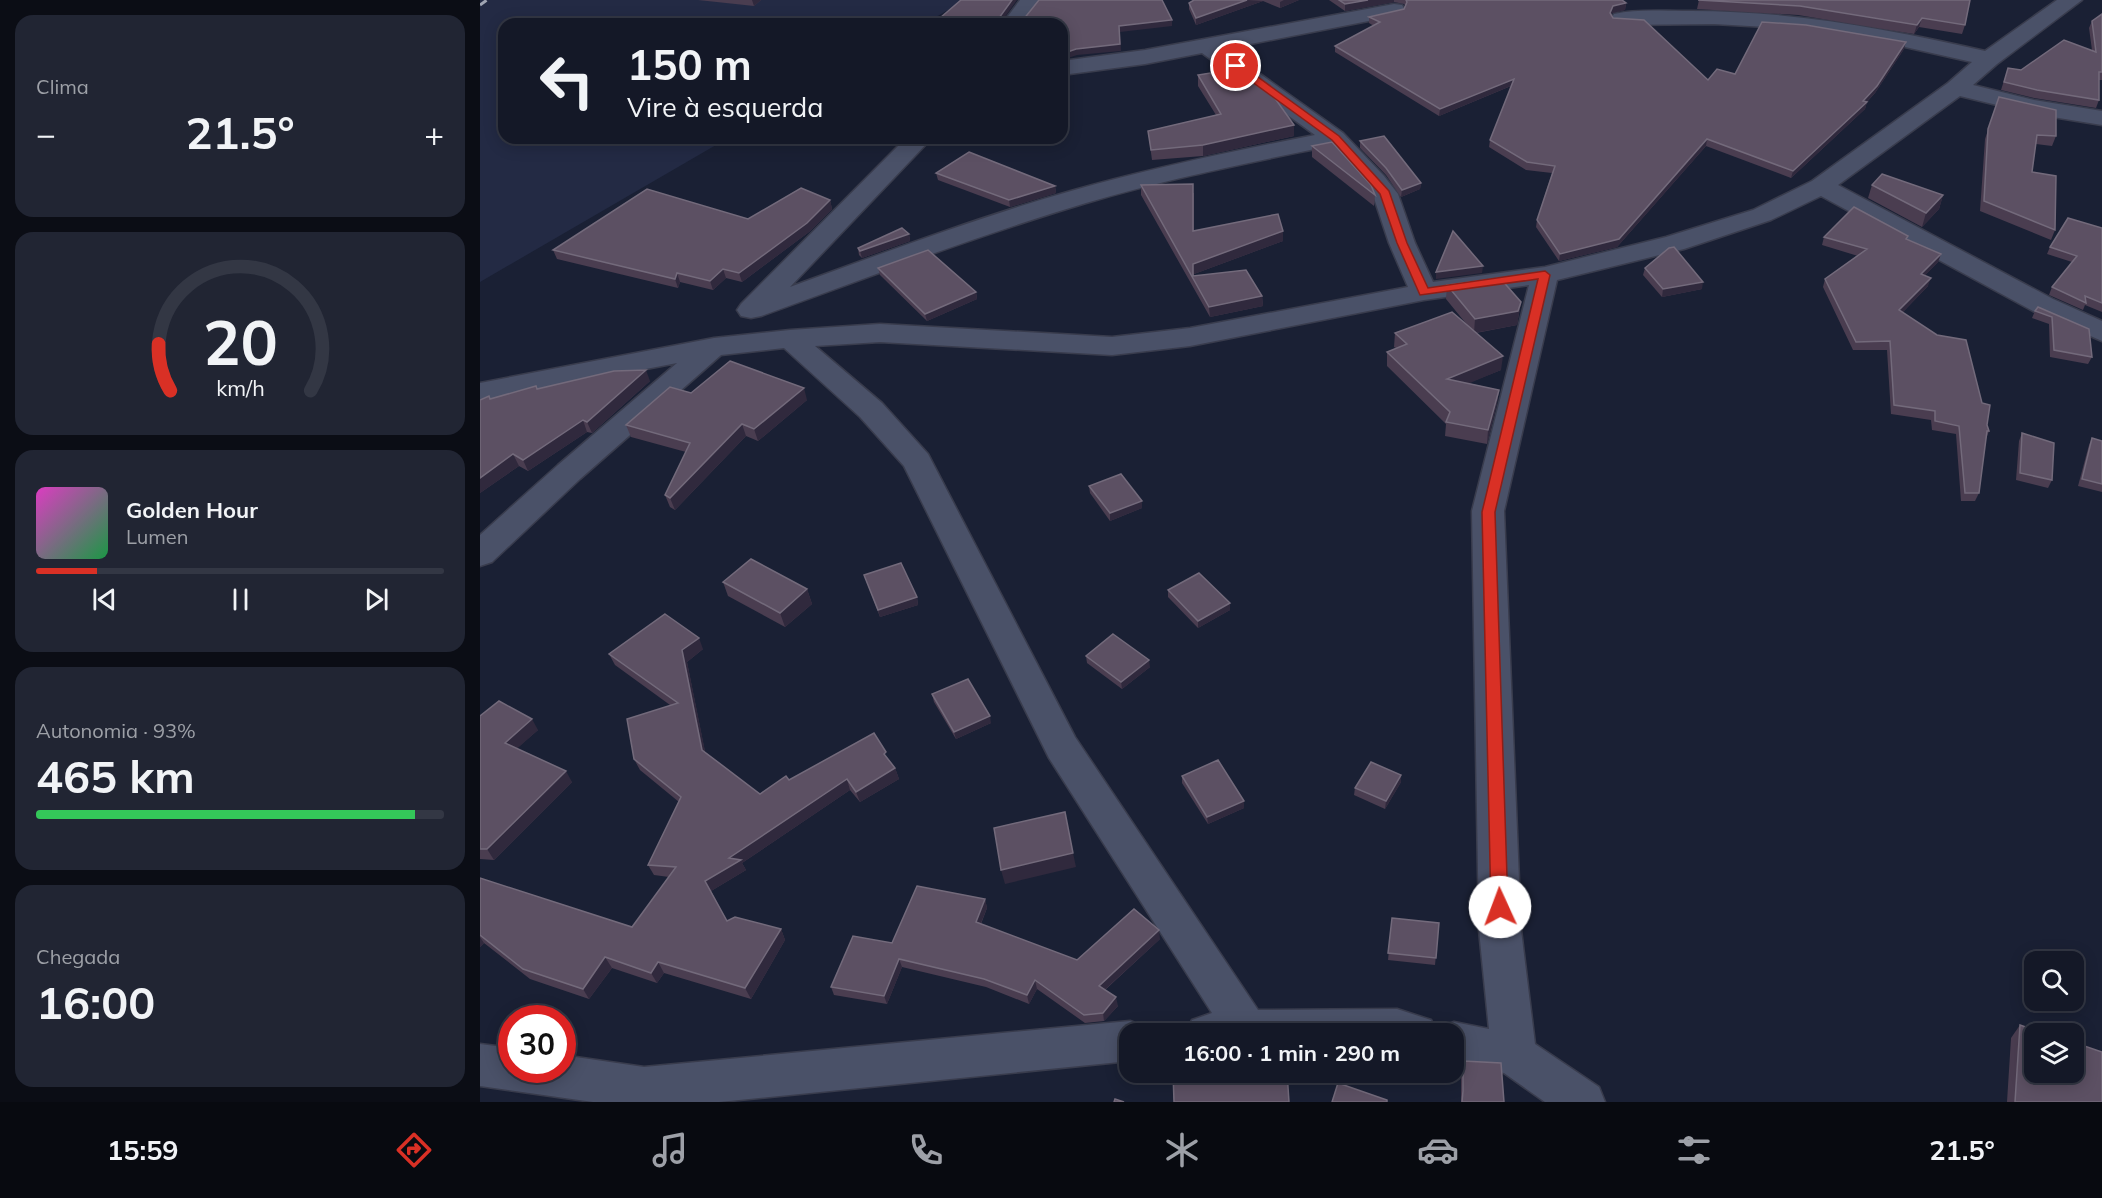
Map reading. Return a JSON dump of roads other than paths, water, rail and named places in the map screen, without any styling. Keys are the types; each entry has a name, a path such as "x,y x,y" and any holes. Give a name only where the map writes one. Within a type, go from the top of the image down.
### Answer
{"street":[{"path":"1018,18 1031,0"},
{"path":"480,392 714,347 790,339 880,333 1112,346 1190,337 1424,292 1545,275 1675,243 1762,215 1821,186 1956,88 1989,59 2071,0"},
{"path":"1068,67 1145,57 1394,10"},
{"path":"1622,19 1715,17 1804,23 1883,34 1989,59"},
{"path":"1204,45 1335,138 1385,194 1402,243 1424,292"},
{"path":"1956,88 2034,107 2102,118"},
{"path":"751,310 937,243 1078,197 1192,166 1335,138"},
{"path":"480,554 569,472 714,347 914,144"},
{"path":"1821,186 2043,305 2102,332"},
{"path":"1514,1055 1500,930 1488,512 1545,275"},
{"path":"790,339 871,410 917,461 1062,747 1222,1023"},
{"path":"480,1065 659,1095 1119,1042"},
{"path":"1464,1044 1514,1055 1583,1102"}],"railway":[{"path":"480,5 487,0"}]}
